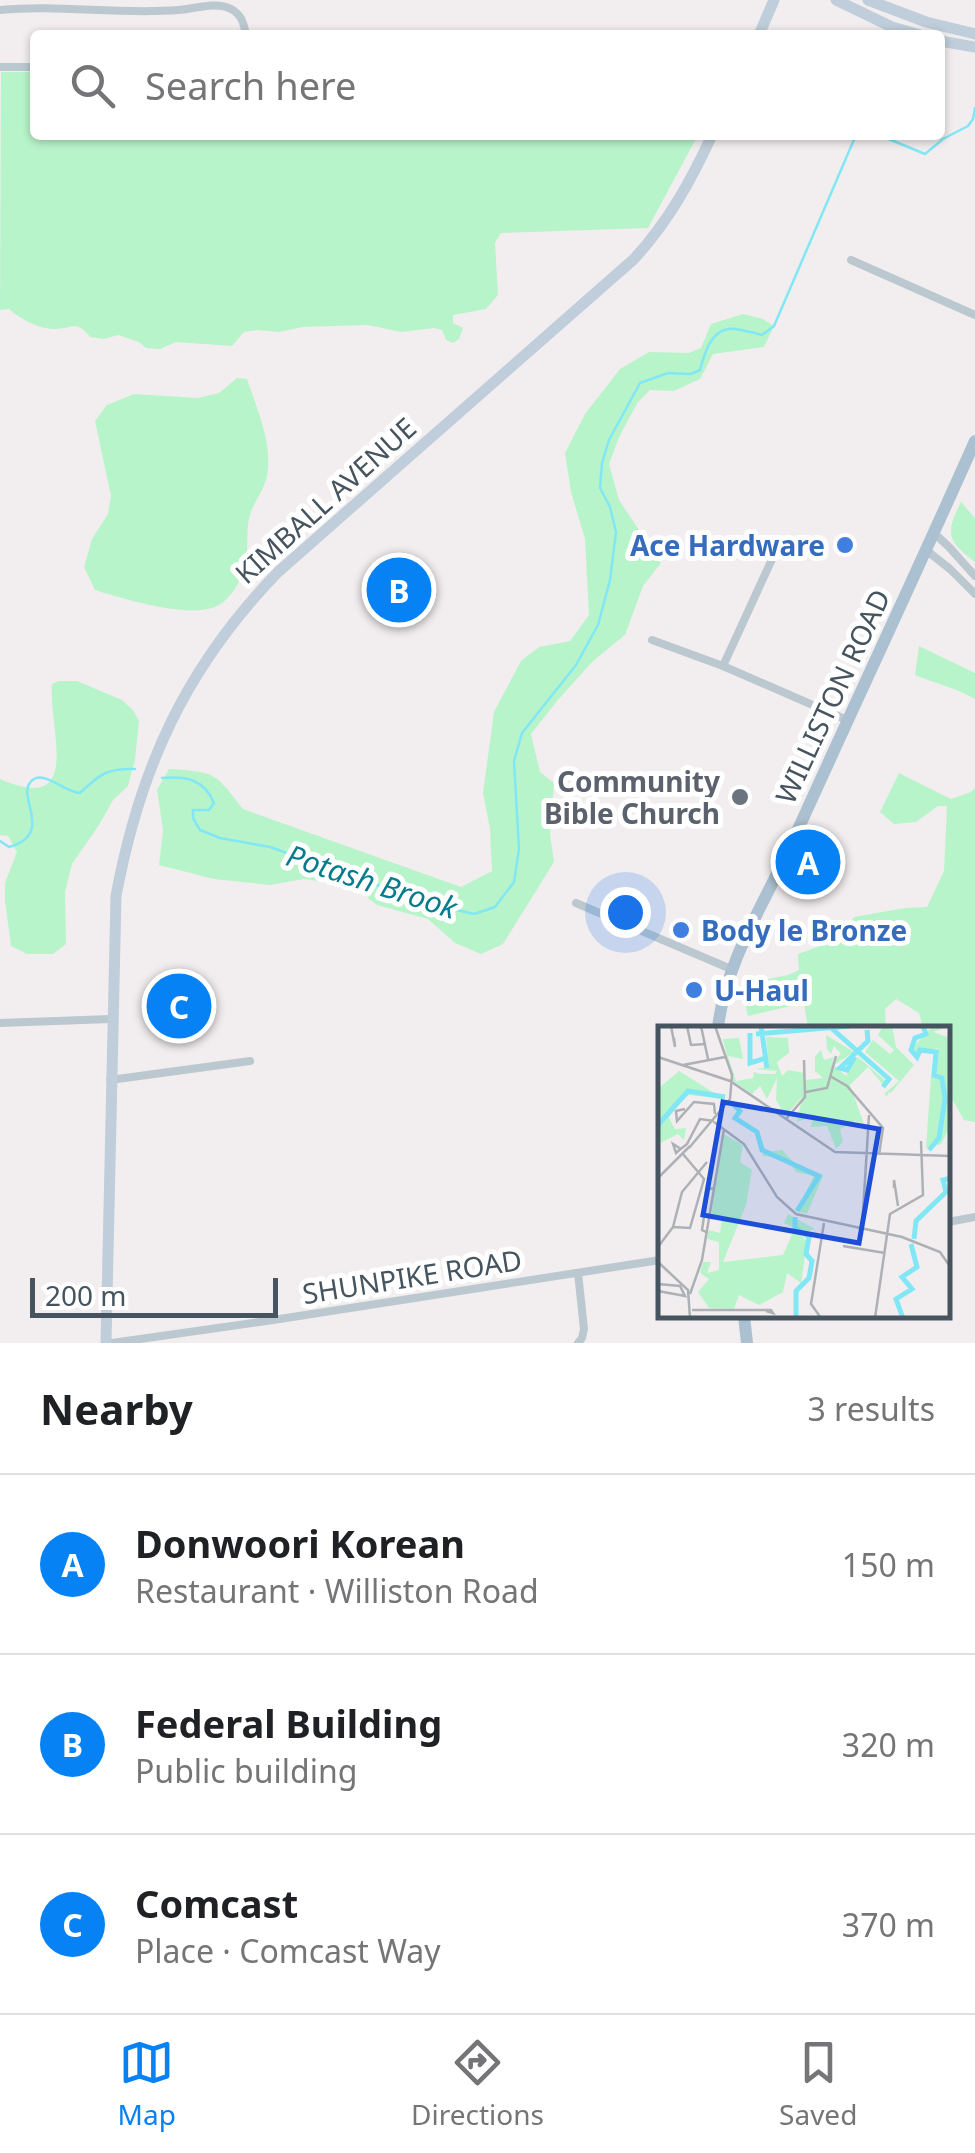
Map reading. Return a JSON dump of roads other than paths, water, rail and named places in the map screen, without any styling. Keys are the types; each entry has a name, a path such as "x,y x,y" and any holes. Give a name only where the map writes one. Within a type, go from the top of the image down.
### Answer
{"main road":[{"path":"760,30 774,0"},
{"path":"836,0 902,30"},
{"path":"868,0 926,22 975,34"},
{"path":"945,42 975,47"},
{"name":"KIMBALL AVENUE","path":"109,1343 110,1080 116,896 126,842 161,744 182,700 207,658 248,604 297,554 634,259 676,205 709,140"},
{"name":"WILLISTON ROAD","path":"718,1026 730,969 771,889 975,441"},
{"path":"744,1318 747,1343"}],"street":[{"path":"0,10 50,7 168,11 218,6 237,13 245,30"},
{"path":"0,67 30,67"},
{"path":"850,260 975,315"},
{"path":"934,534 975,576"},
{"path":"723,666 778,544"},
{"path":"926,550 975,594"},
{"path":"652,640 847,720"},
{"path":"576,903 730,969"},
{"path":"0,1023 111,1018"},
{"path":"110,1080 250,1061"},
{"path":"950,1222 975,1218"},
{"name":"SHUNPIKE ROAD","path":"109,1343 658,1260"},
{"path":"578,1273 584,1329 578,1343"}],"waterway":[{"name":"Potash Brook","path":"945,138 968,126 975,108"},
{"name":"Potash Brook","path":"162,778 186,779 205,789 214,803 209,810 193,810 193,818 200,830 220,838 270,847 452,909 474,914 495,907 514,882 519,849 514,761 522,733 576,665 598,625 610,580 616,532 600,488 609,440 640,383 668,373 691,374 700,370 709,345 722,331 736,329 762,335 774,326 854,140"},
{"name":"Potash Brook","path":"891,140 925,154 942,140"},
{"name":"Potash Brook","path":"0,841 9,847 23,841 30,832 27,794 34,779 44,778 80,793 104,774 135,769"}],"place":[{"name":"Ace Hardware","path":"845,545"},
{"name":"Federal Building","path":"399,590"},
{"name":"Community Bible Church","path":"740,797"},
{"name":"Donwoori Korean","path":"808,862"},
{"name":"Body le Bronze","path":"681,930"},
{"name":"U-Haul","path":"694,990"},
{"name":"Comcast","path":"179,1006"}]}
